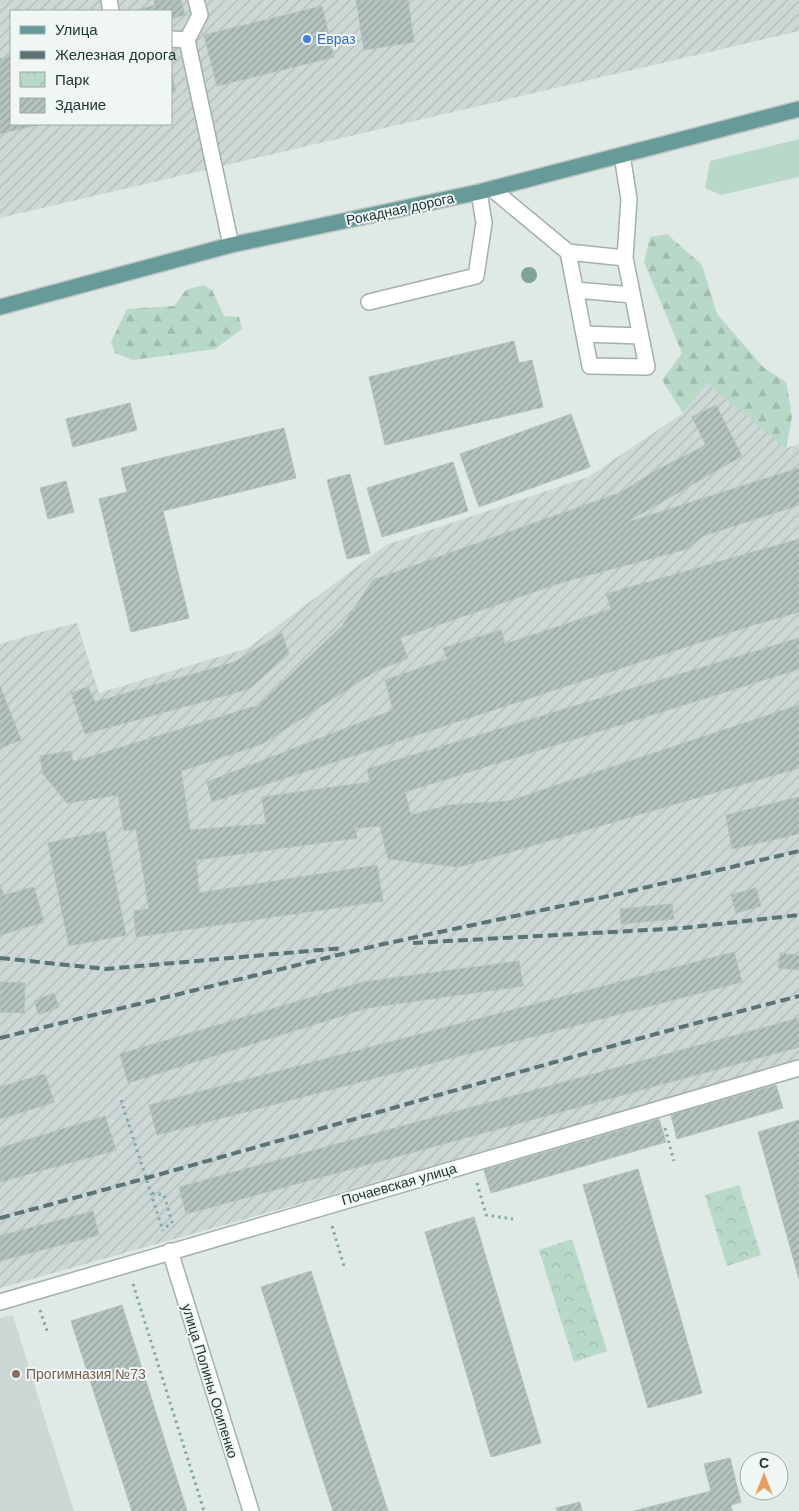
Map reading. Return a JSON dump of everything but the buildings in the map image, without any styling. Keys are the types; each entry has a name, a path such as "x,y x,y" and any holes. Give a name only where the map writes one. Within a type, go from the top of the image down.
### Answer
{"main road":[{"name":"Рокадная дорога","path":"0,307 231,245 485,190 799,109"}],"street":[{"path":"196,0 200,15 187,40 231,245"},
{"path":"172,39 187,40"},
{"path":"568,252 590,366 647,367 625,258 630,199 622,155"},
{"path":"485,190 568,252 625,258"},
{"path":"369,302 476,276 484,223 485,190"},
{"path":"576,290 632,295"},
{"path":"584,334 640,336"},
{"name":"Почаевская улица","path":"0,1302 799,1068"},
{"name":"улица Полины Осипенко","path":"170,1251 251,1511"}],"path":[{"path":"121,1100 158,1215"},
{"path":"660,1108 674,1161"},
{"path":"472,1163 486,1215 513,1219"},
{"path":"151,1193 164,1196 172,1222 163,1230"},
{"path":"325,1206 344,1266"},
{"path":"127,1264 204,1511"}],"shaded area":[{"path":"0,0 799,0 799,31 0,218"},
{"path":"707,382 786,448 799,444 799,1063 0,1288 0,644 77,623 99,693 248,648 386,545 588,477 683,413"},
{"name":"Прогимназия №73","path":"13,1315 74,1511 0,1511 0,1318"}],"green space":[{"path":"799,139 799,177 721,195 705,188 710,161"},
{"path":"667,234 702,265 717,314 764,368 786,382 792,417 786,449 707,383 683,413 662,380 682,353 644,262 650,237"},
{"path":"203,285 212,290 224,316 239,317 242,329 215,349 133,360 115,353 111,342 127,309 174,306 186,290"},
{"path":"739,1185 761,1255 727,1266 705,1195"},
{"path":"572,1239 607,1351 574,1362 539,1250"}],"railway":[{"path":"0,1038 379,945 618,894 799,851"},
{"path":"413,943 684,928 799,915"},
{"path":"0,958 106,969 343,948"},
{"path":"0,1218 699,1022 799,996"}],"place":[{"name":"Евраз","path":"307,39"},
{"name":"Прогимназия №73","path":"16,1374"}]}
